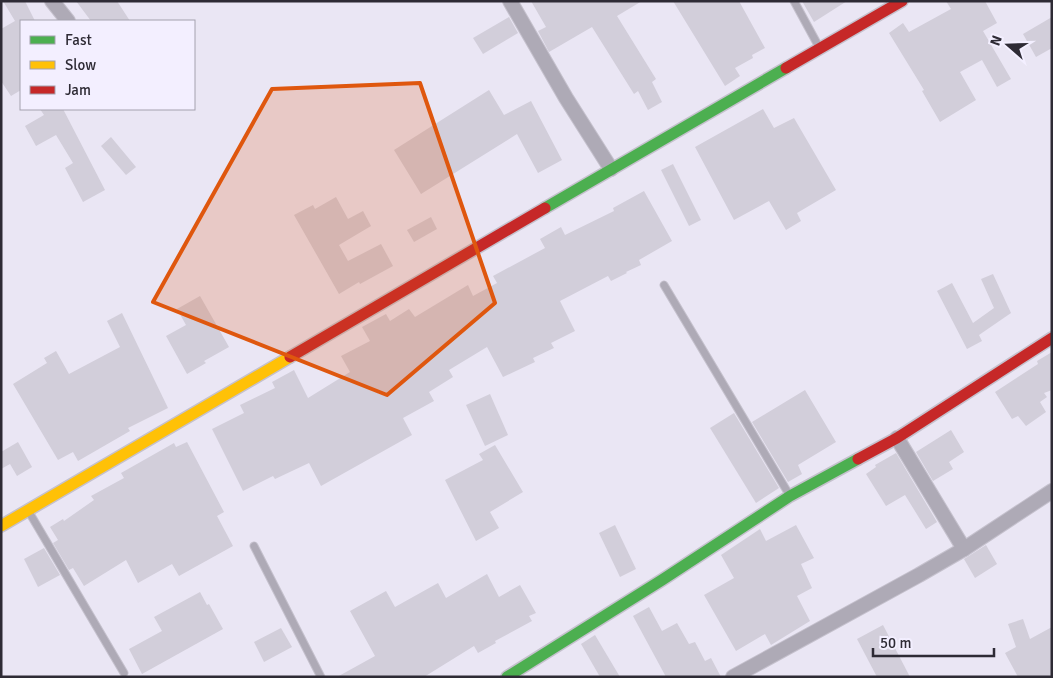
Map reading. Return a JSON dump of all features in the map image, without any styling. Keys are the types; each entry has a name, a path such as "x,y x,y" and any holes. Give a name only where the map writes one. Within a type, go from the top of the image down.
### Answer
{"street":[{"path":"52,1 67,20"},
{"path":"510,1 566,98 611,169"},
{"path":"1,526 902,1"},
{"path":"506,677 662,580 790,496 897,438 1052,338"},
{"path":"897,438 964,549"},
{"path":"733,677 964,549 1052,492"}],"lane":[{"path":"794,1 820,49"},
{"path":"664,285 790,496"},
{"path":"28,511 124,673"},
{"path":"254,546 321,677"}],"highlighted area":[{"path":"420,83 495,303 387,395 153,302 272,89"}],"building":[{"path":"3,1 25,1 34,20 20,20 20,91 11,96 1,81 1,29 15,21"},
{"path":"76,1 117,1 129,20 90,20"},
{"path":"531,1 642,1 617,16 656,79 652,82 662,102 648,110 638,91 634,94 592,27 549,52 538,31 546,27"},
{"path":"673,1 739,1 765,48 752,55 753,58 735,68 740,76 725,86"},
{"path":"802,1 847,1 814,22"},
{"path":"946,1 985,1 997,23 983,31 1011,79 997,87 982,60 960,72 976,100 940,122 922,91 924,90 889,33 903,23 909,32 951,9"},
{"path":"509,17 518,33 483,54 473,38"},
{"path":"1052,17 1052,48 1036,57 1023,34"},
{"path":"489,90 504,115 531,101 562,160 538,173 517,134 421,194 394,150"},
{"path":"763,109 774,128 794,118 836,190 797,213 801,221 786,230 769,201 734,220 695,147"},
{"path":"41,110 64,110 105,190 83,202 65,168 73,163 56,135 36,146 25,126 44,115"},
{"path":"111,137 136,167 126,175 101,146"},
{"path":"673,164 701,220 689,226 661,170"},
{"path":"644,191 672,241 639,260 641,265 627,273 611,281 608,276 560,301 575,331 551,343 554,348 533,358 535,362 503,377 487,347 449,370 453,377 429,392 434,401 403,418 412,435 321,486 309,463 275,479 273,476 243,491 212,429 244,413 240,405 275,388 272,382 294,370 308,398 350,372 341,356 370,341 362,327 386,314 390,321 409,309 415,317 468,285 473,296 497,283 493,276 545,248 540,239 561,227 565,235 614,211 613,208"},
{"path":"336,197 348,219 363,211 371,226 339,245 348,261 381,244 393,266 339,294 294,215 313,205 315,209"},
{"path":"431,217 437,229 414,242 407,230"},
{"path":"993,274 1011,313 979,335 982,341 967,349 937,291 952,283 973,323 994,308 981,279"},
{"path":"200,296 229,347 204,361 206,363 187,374 166,336 186,325 177,309"},
{"path":"122,313 168,408 128,428 130,431 78,461 73,452 58,460 13,384 47,363 44,358 56,351 69,374 120,347 107,321"},
{"path":"1052,352 1052,390 1044,393 1047,397 1040,402 1046,412 1026,426 1018,416 1012,419 995,392 1038,364 1037,361"},
{"path":"805,390 836,442 798,465 802,474 788,482 752,422"},
{"path":"490,394 508,435 485,446 466,405"},
{"path":"734,413 779,488 756,503 710,428"},
{"path":"951,430 964,452 949,462 953,469 933,481 916,452"},
{"path":"18,442 32,467 17,476 10,464 1,469 1,452"},
{"path":"187,442 224,512 217,516 233,546 179,576 172,564 138,583 126,560 84,586 73,568 69,570 53,543 58,540 50,527 63,519 64,521 94,500 91,496 124,478 121,473 174,443 176,447"},
{"path":"495,445 523,492 490,512 499,528 476,541 445,480 483,460 479,454"},
{"path":"896,453 937,522 926,529 905,495 886,506 866,474 876,467 875,465"},
{"path":"615,525 636,569 620,577 599,533"},
{"path":"796,525 814,558 801,564 812,588 797,596 810,621 771,645 765,634 736,651 704,595 734,578 721,555 760,529 766,541"},
{"path":"986,545 997,564 975,578 964,559"},
{"path":"44,548 60,575 38,587 24,559"},
{"path":"487,574 499,597 520,585 536,613 529,616 532,621 495,641 496,643 478,653 474,646 424,677 337,677 375,656 350,611 386,591 395,607 438,583 446,598"},
{"path":"200,592 223,629 142,674 129,649 162,631 154,617"},
{"path":"649,607 662,631 677,623 689,644 695,642 705,661 711,658 721,677 666,677 633,616"},
{"path":"1023,619 1030,639 1052,627 1052,677 1018,677 1005,653 1016,647 1008,624"},
{"path":"883,625 910,677 877,677 857,639"},
{"path":"281,628 292,647 264,662 254,642"},
{"path":"595,635 620,677 600,677 581,644"}],"traffic: fast":[{"path":"545,208 786,68"},
{"path":"507,677 662,580 790,496 858,459"}],"traffic: slow":[{"path":"1,526 290,357"}],"traffic: jam":[{"path":"786,68 902,1"},
{"path":"290,357 545,208"},
{"path":"858,459 897,438 1052,338"}]}
